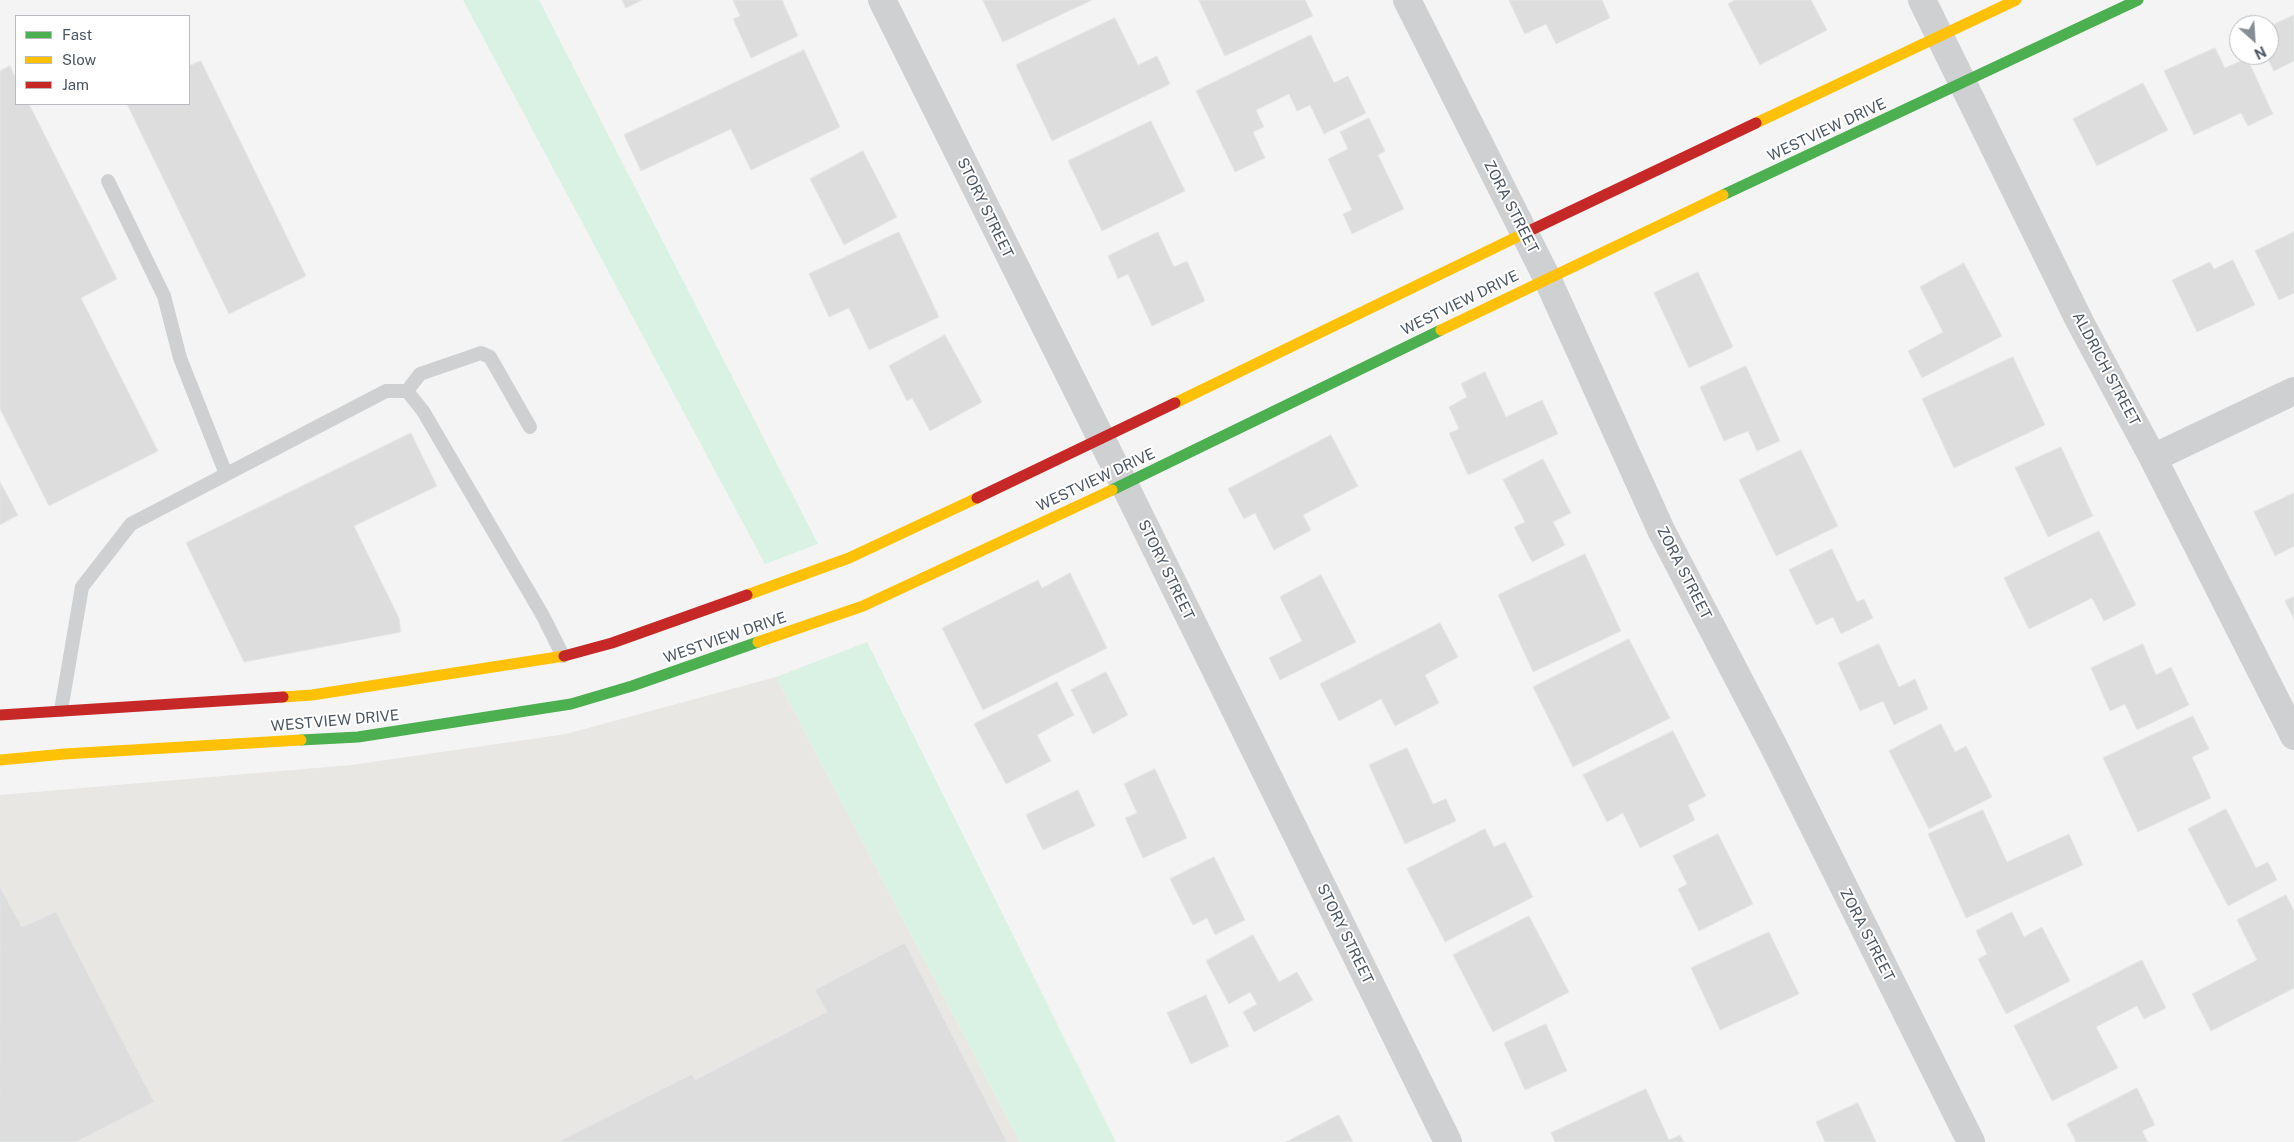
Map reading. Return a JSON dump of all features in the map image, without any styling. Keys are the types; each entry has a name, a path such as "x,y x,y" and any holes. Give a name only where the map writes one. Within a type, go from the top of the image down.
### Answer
{"main road":[{"name":"WESTVIEW DRIVE","path":"0,716 62,710 127,709 312,695 563,656 612,643 849,558 1100,439 1524,233 2016,0"},
{"name":"WESTVIEW DRIVE","path":"0,760 64,754 358,737 571,704 640,683 863,606 1124,484 1547,278 2138,0"}],"street":[{"name":"STORY STREET","path":"882,0 1124,484 1448,1142"},
{"name":"ZORA STREET","path":"1407,0 1547,278 1661,530 1773,745 1971,1142"},
{"name":"ALDRICH STREET","path":"1922,0 2080,322 2153,458 2294,736"},
{"path":"2153,458 2294,391"}],"lane":[{"path":"108,181 164,296 180,358 226,474"},
{"path":"407,391 420,374 481,353 490,357 530,427"},
{"path":"62,710 82,587 131,524 386,391 407,391"},
{"path":"407,391 423,411 538,608 563,656"}],"shaded area":[{"path":"776,677 1020,1142 0,1142 0,795 351,765 566,734"}],"green space":[{"path":"463,0 539,0 818,544 765,564"},
{"path":"867,642 1116,1142 1020,1142 776,677"}],"building":[{"path":"622,0 642,0 626,8"},
{"path":"733,0 782,0 798,36 751,58 733,19 740,16"},
{"path":"983,0 1092,0 1003,42"},
{"path":"1199,0 1305,0 1313,16 1225,56"},
{"path":"1509,0 1602,0 1610,18 1556,44 1546,24 1525,34"},
{"path":"1735,0 1811,0 1827,30 1760,65 1728,4"},
{"path":"2294,15 2294,61 2274,71 2271,65 2279,65 2279,22"},
{"path":"1115,18 1138,65 1157,56 1170,84 1052,141 1016,65"},
{"path":"1311,35 1334,83 1348,76 1366,113 1324,134 1310,105 1297,111 1289,94 1256,110 1264,127 1253,132 1265,158 1235,172 1196,91"},
{"path":"2215,48 2225,68 2232,65 2250,65 2273,114 2248,126 2241,113 2194,135 2164,71"},
{"path":"804,50 840,127 751,170 731,129 641,171 624,135"},
{"path":"201,61 306,276 229,314 127,105 190,105 190,66"},
{"path":"10,66 15,77 15,105 30,105 117,279 81,298 158,451 49,506 0,409 0,71"},
{"path":"2143,83 2168,130 2097,166 2073,119"},
{"path":"1369,118 1385,151 1378,155 1404,209 1352,234 1343,214 1352,210 1328,159 1348,149 1340,132"},
{"path":"1151,121 1185,191 1102,231 1068,161"},
{"path":"863,151 897,217 844,245 810,179"},
{"path":"899,232 939,317 869,350 849,308 829,317 809,274"},
{"path":"1158,232 1174,267 1187,261 1205,301 1152,326 1128,274 1118,279 1108,256"},
{"path":"2294,232 2294,293 2279,300 2255,251"},
{"path":"2233,260 2255,305 2197,332 2172,280 2210,262 2214,269"},
{"path":"1964,263 2002,336 1922,378 1908,351 1943,332 1920,287"},
{"path":"1698,272 1733,347 1689,368 1654,293"},
{"path":"945,335 982,402 930,431 912,398 907,401 889,366"},
{"path":"2013,357 2045,425 1954,468 1922,399"},
{"path":"1746,366 1780,441 1757,451 1748,431 1724,441 1700,387"},
{"path":"1485,372 1506,417 1542,400 1558,434 1468,475 1449,433 1459,429 1449,407 1467,397 1461,384"},
{"path":"411,433 437,486 354,526 399,618 401,632 244,662 186,543"},
{"path":"1331,435 1358,486 1303,515 1311,530 1274,550 1255,513 1244,519 1228,489"},
{"path":"2061,447 2093,516 2048,537 2015,468"},
{"path":"1801,450 1838,526 1776,556 1739,480"},
{"path":"1543,459 1571,513 1553,522 1565,545 1532,562 1514,527 1525,522 1503,480"},
{"path":"0,482 18,515 0,525"},
{"path":"2294,493 2294,546 2275,556 2254,512"},
{"path":"2099,531 2136,605 2104,621 2092,598 2029,629 2004,578"},
{"path":"1832,549 1857,602 1864,599 1873,618 1841,634 1833,617 1816,625 1789,570"},
{"path":"1585,554 1621,631 1533,672 1498,595"},
{"path":"1070,573 1107,648 983,710 942,628 1038,580 1042,588"},
{"path":"1321,575 1356,642 1280,680 1269,658 1302,641 1280,597"},
{"path":"2294,597 2294,619 2285,601"},
{"path":"1440,623 1458,657 1425,675 1439,703 1395,726 1381,699 1339,721 1320,684"},
{"path":"1629,639 1670,718 1573,767 1533,687"},
{"path":"1879,644 1899,687 1915,679 1928,709 1894,725 1883,701 1860,711 1838,663"},
{"path":"2143,644 2156,675 2171,667 2189,705 2137,730 2125,704 2110,711 2091,668"},
{"path":"1106,672 1128,715 1093,734 1071,690"},
{"path":"1057,682 1074,715 1037,735 1051,761 1006,784 974,724"},
{"path":"2193,716 2209,749 2192,757 2211,798 2138,832 2103,758"},
{"path":"1941,724 1955,752 1966,746 1992,797 1929,829 1889,751"},
{"path":"1673,731 1706,796 1688,805 1695,820 1640,848 1623,813 1607,822 1583,775"},
{"path":"1407,748 1433,804 1446,799 1456,821 1405,844 1369,765"},
{"path":"1155,769 1187,838 1143,858 1125,818 1137,813 1124,784"},
{"path":"1078,790 1095,826 1043,850 1026,815"},
{"path":"2226,809 2256,868 2268,862 2277,880 2228,906 2188,829"},
{"path":"1983,810 2007,862 2069,834 2083,865 1966,918 1928,834"},
{"path":"1485,829 1494,847 1505,842 1533,897 1445,942 1407,869"},
{"path":"1718,834 1753,904 1699,931 1678,889 1687,884 1673,856"},
{"path":"1214,857 1245,920 1215,935 1207,918 1193,925 1170,879"},
{"path":"0,887 22,927 56,912 154,1102 76,1142 0,1142"},
{"path":"2286,895 2294,911 2294,988 2211,1031 2192,994 2257,960 2237,920"},
{"path":"2012,912 2024,937 2042,927 2070,981 2006,1014 1978,959 1987,954 1976,931"},
{"path":"1529,916 1569,992 1493,1032 1453,955"},
{"path":"1769,932 1799,994 1720,1030 1691,968"},
{"path":"1253,935 1279,982 1297,972 1313,1000 1254,1032 1243,1012 1257,1004 1250,992 1229,1004 1206,961"},
{"path":"905,943 1007,1142 562,1142 562,1140 692,1074 695,1080 827,1012 815,990"},
{"path":"2142,960 2166,1008 2144,1019 2137,1006 2096,1027 2118,1068 2052,1101 2014,1026"},
{"path":"1206,995 1229,1046 1191,1064 1167,1013"},
{"path":"1546,1024 1567,1071 1525,1090 1504,1043"},
{"path":"2137,1088 2155,1125 2142,1131 2148,1142 2076,1142 2067,1124"},
{"path":"1646,1089 1669,1140 1680,1135 1684,1142 1555,1142 1551,1133"},
{"path":"1858,1103 1876,1142 1825,1142 1816,1122"},
{"path":"1339,1115 1353,1142 1286,1142"}],"traffic: fast":[{"path":"1723,195 2138,0"},
{"path":"1112,490 1441,330"},
{"path":"301,740 358,737 571,704 632,686 758,642"}],"traffic: slow":[{"path":"1756,123 2016,0"},
{"path":"1441,330 1723,195"},
{"path":"1175,403 1529,231"},
{"path":"758,642 863,606 1112,490"},
{"path":"747,595 849,558 977,498"},
{"path":"283,697 312,695 564,656"},
{"path":"0,760 64,754 301,740"}],"traffic: jam":[{"path":"1529,231 1756,123"},
{"path":"977,498 1175,403"},
{"path":"564,656 612,643 747,595"},
{"path":"0,715 283,697"}]}
